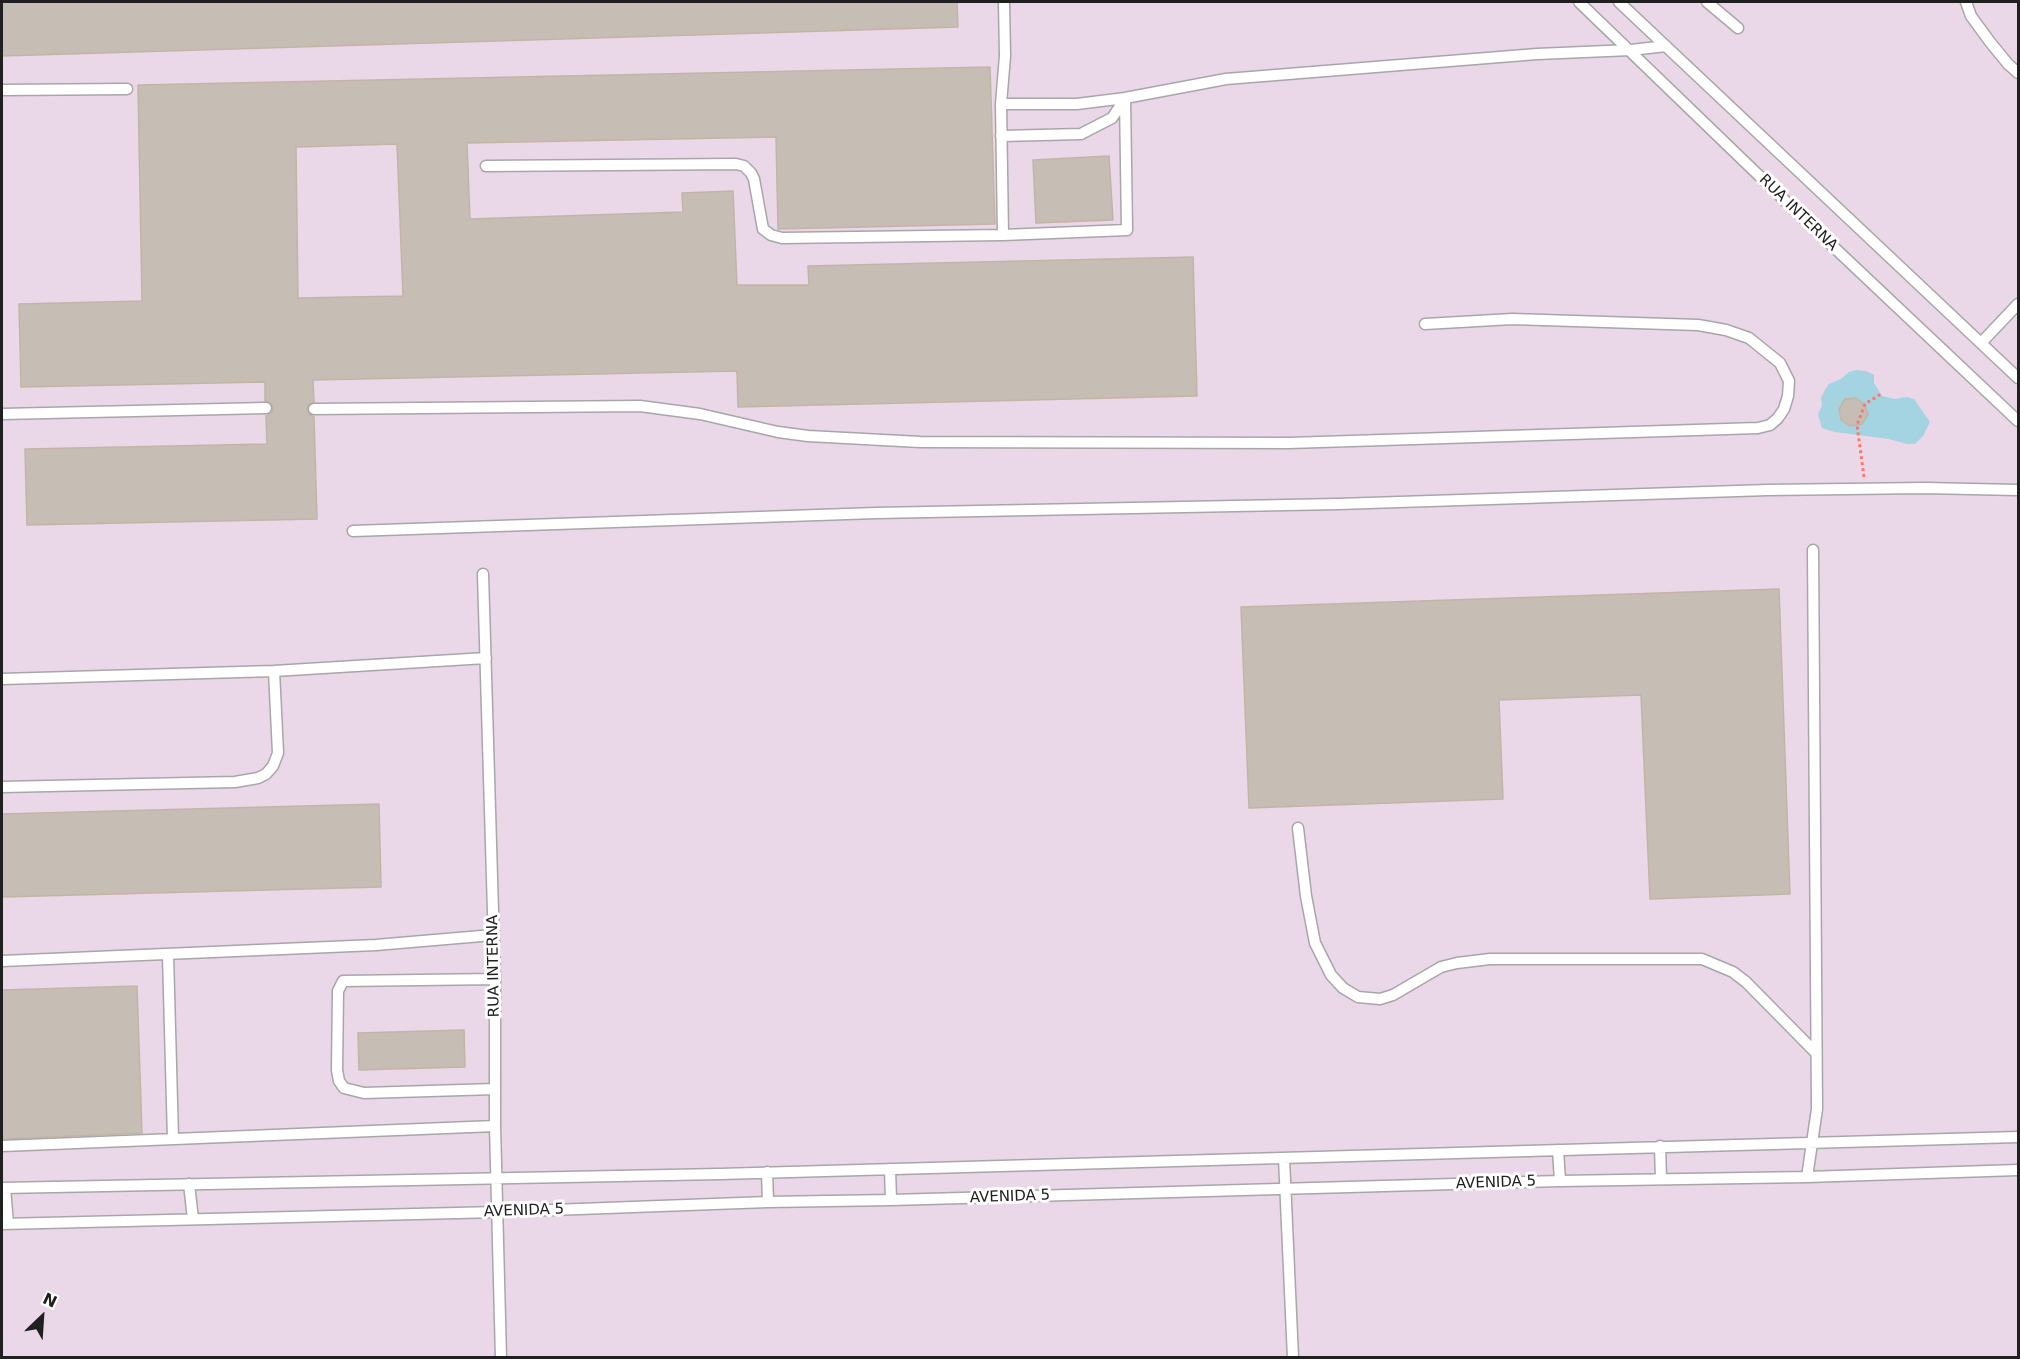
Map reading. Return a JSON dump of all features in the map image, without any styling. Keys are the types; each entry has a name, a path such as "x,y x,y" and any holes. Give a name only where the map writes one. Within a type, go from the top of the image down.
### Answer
{"lane":[{"path":"1003,236 1001,104 1005,56 1004,2"},
{"name":"RUA INTERNA","path":"1580,2 1805,220 2019,421"},
{"path":"1619,2 2019,378"},
{"path":"1707,2 1738,28"},
{"path":"1966,2 1971,16 1990,42 2008,64 2019,73"},
{"path":"1001,104 1077,104 1125,98 1226,79 1666,46"},
{"path":"2,90 127,89"},
{"path":"1001,136 1081,134 1112,118 1125,98"},
{"path":"486,166 736,164 744,166 751,173 763,229 771,235 782,238 1003,236 1127,230 1125,98"},
{"path":"1981,343 2019,304"},
{"path":"314,409 640,406 700,414 788,433 920,442 1289,443 1758,428 1770,425 1778,418 1785,409 1788,396 1789,381 1780,363 1749,338 1726,330 1698,325 1512,319 1425,324"},
{"path":"2,414 266,408"},
{"path":"353,531 876,513 1866,489 2019,490"},
{"path":"1807,1178 1817,1109 1813,550"},
{"name":"RUA INTERNA","path":"483,574 495,979 495,1126 501,1358"},
{"path":"2,679 274,671 486,658"},
{"path":"2,787 235,782 258,778 266,774 273,766 278,753 274,671"},
{"path":"1298,828 1306,896 1316,943 1331,975 1343,988 1358,997 1380,999 1393,995 1441,968 1479,960 1702,959 1733,972 1746,982 1816,1053"},
{"path":"2,961 386,944 493,935"},
{"path":"168,954 173,1139"},
{"path":"495,979 343,981 338,991 337,1070 339,1081 344,1088 364,1093 495,1089"},
{"path":"2,1146 495,1126"},
{"name":"AVENIDA 5","path":"3,1188 890,1169 2019,1137"},
{"path":"1660,1146 1661,1179"},
{"path":"1558,1150 1560,1181"},
{"path":"1284,1158 1293,1358"},
{"path":"890,1169 891,1200"},
{"name":"AVENIDA 5","path":"5,1224 1560,1181 1807,1178 2019,1170"},
{"path":"767,1172 768,1202"},
{"path":"189,1184 193,1219"},
{"path":"3,1188 5,1224"}],"path":[{"path":"1866,489 1857,426 1865,404 1881,394"}],"shaded area":[{"path":"2,2 2018,2 2018,1357 2,1357"}],"water":[{"path":"1866,371 1874,375 1874,383 1882,396 1914,399 1930,422 1923,436 1915,444 1907,444 1822,428 1818,414 1822,406 1821,398 1829,384 1841,379 1849,372","holes":["1856,398 1865,405 1868,414 1862,424 1850,426 1841,420 1839,409 1845,399"]}],"building":[{"path":"2,2 957,2 958,27 2,56"},
{"path":"990,67 995,224 778,229 776,137 467,143 470,219 683,212 682,193 733,191 737,285 809,285 808,266 1193,257 1197,396 738,407 737,371 313,380 314,402 308,405 307,410 314,417 317,519 27,525 25,449 267,444 266,416 272,412 273,407 270,402 265,401 265,382 21,387 19,304 142,301 138,85","holes":["397,144 403,296 298,298 296,147"]},
{"path":"1109,156 1113,220 1036,223 1033,160"},
{"path":"1856,398 1865,405 1868,414 1862,424 1850,426 1841,420 1839,409 1845,399"},
{"path":"1779,589 1790,894 1650,899 1641,695 1499,700 1503,799 1249,808 1241,607"},
{"path":"379,804 381,887 2,897 2,814"},
{"path":"137,986 142,1133 2,1139 2,990"},
{"path":"464,1030 465,1067 359,1070 358,1033"}]}
